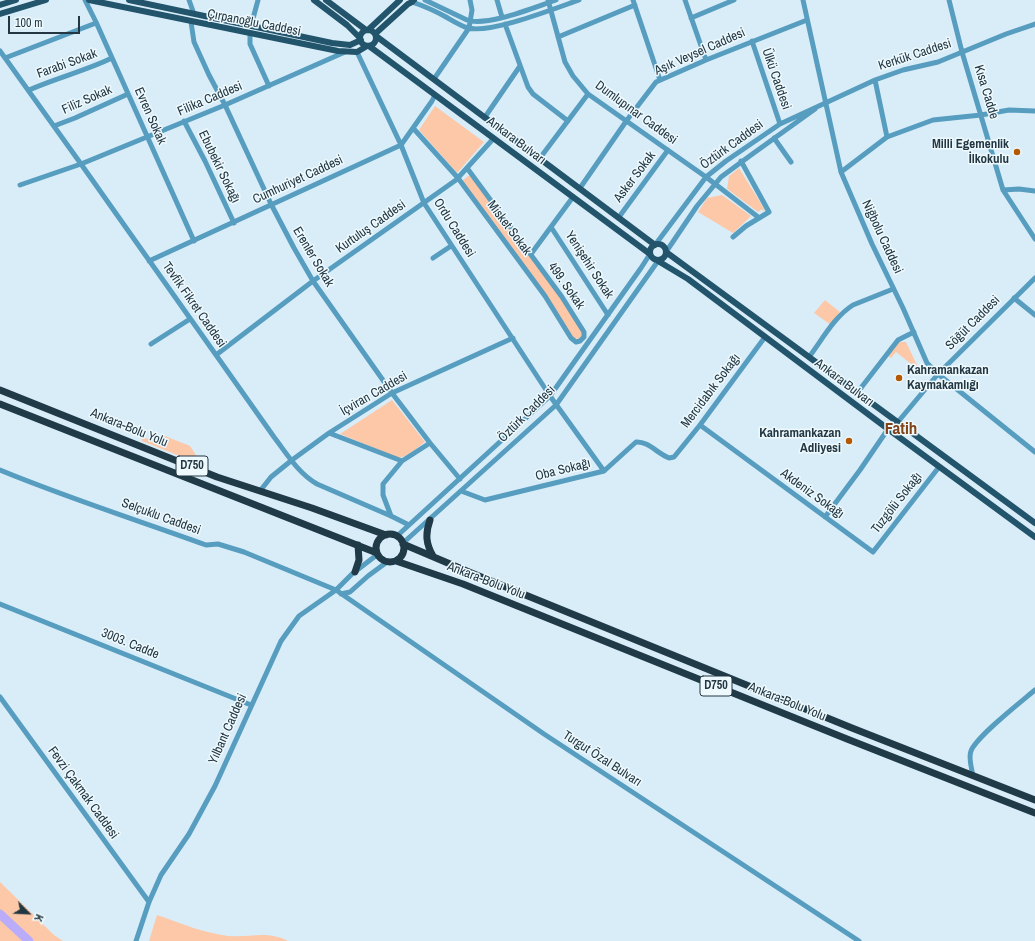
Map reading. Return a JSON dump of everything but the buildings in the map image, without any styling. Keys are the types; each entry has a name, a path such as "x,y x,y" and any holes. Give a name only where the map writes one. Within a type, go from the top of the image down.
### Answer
{"highway":[{"name":"Ankara-Bolu Yolu","path":"0,390 217,476 386,535"},
{"name":"Ankara-Bolu Yolu","path":"0,404 377,553"},
{"path":"430,520 426,529 426,539 428,548 433,556"},
{"path":"392,534 397,536 403,543 403,554 396,561 387,562 381,559 377,553 378,542 386,535 392,534"},
{"name":"Ankara-Bolu Yolu","path":"403,543 837,722 1035,799"},
{"path":"355,572 360,560 358,545"},
{"name":"Ankara-Bolu Yolu","path":"396,561 463,584 1035,813"}],"main road":[{"path":"0,5 16,0"},
{"path":"0,14 46,0"},
{"name":"Çırpanoğlu Caddesi","path":"89,0 190,22 347,45 354,44 360,39"},
{"name":"Çırpanoğlu Caddesi","path":"129,0 194,14 250,30 346,51 357,52"},
{"name":"Ankara Bulvarı","path":"314,0 347,25 363,44 368,46 494,138 650,254 652,258 688,279 1035,538"},
{"name":"Ankara Bulvarı","path":"330,1 367,30 372,31 655,245 659,244 663,246 666,252 1035,523"},
{"path":"360,39 362,33 407,1"},
{"path":"357,52 375,42 376,35 407,1"},
{"path":"650,254 650,250 655,245"},
{"path":"658,261 664,258 666,252"}],"street":[{"name":"Evren Sokak","path":"85,0 194,241"},
{"path":"189,0 194,14"},
{"path":"425,0 471,22 502,18 548,1 556,0"},
{"path":"434,79 469,28 472,10 470,0"},
{"path":"497,0 502,18"},
{"path":"407,1 428,8 469,28 483,28 505,24 550,11 579,0"},
{"path":"685,0 706,60"},
{"path":"691,18 734,0"},
{"path":"803,0 825,102"},
{"name":"Kısa Cadde","path":"949,0 962,52 1003,190 1035,239"},
{"path":"256,1 250,30 250,44 269,86"},
{"name":"Dumlupınar Caddesi","path":"548,1 565,62 569,71 588,94 716,184 758,217"},
{"path":"558,37 634,3 660,80"},
{"name":"Aşık Veysel Caddesi","path":"580,188 653,85 660,80 706,60 807,20"},
{"name":"Erenler Sokak","path":"190,22 194,42 271,204 313,281 392,393 430,443 460,479"},
{"path":"5,58 96,23"},
{"path":"505,24 528,87 533,94 568,121"},
{"name":"Kerkük Caddesi","path":"825,102 875,80 903,70 938,62 1035,24"},
{"name":"Ülkü Caddesi","path":"752,41 780,124"},
{"name":"Tevfik Fikret Caddesi","path":"0,51 273,436 301,473 317,484 409,525"},
{"name":"Filika Caddesi","path":"20,185 81,164 225,105 346,51"},
{"name":"Ordu Caddesi","path":"357,52 401,145 424,203 556,405 604,471"},
{"name":"Farabi Sokak","path":"29,90 52,80 90,69 112,58"},
{"path":"485,117 520,66"},
{"path":"875,80 887,137"},
{"name":"Filiz Sokak","path":"54,126 128,94"},
{"path":"540,158 588,94"},
{"path":"401,145 435,95"},
{"name":"Öztürk Caddesi","path":"655,245 706,177 726,161 780,124 825,102"},
{"name":"Öztürk Caddesi","path":"666,252 697,206 730,170 774,138 798,123 825,102"},
{"name":"Niğbolu Caddesi","path":"825,102 841,172 872,244 928,363 938,374 1035,452"},
{"path":"841,172 887,137 933,120 981,115 1009,110 1035,111"},
{"name":"Ebubekir Sokağı","path":"184,121 234,223"},
{"name":"Misket Sokak","path":"413,128 458,178 545,296 572,338 576,342 582,340"},
{"name":"Kurtuluş Caddesi","path":"216,355 313,281 458,178 494,138"},
{"path":"774,138 791,162"},
{"name":"Cumhuriyet Caddesi","path":"149,261 401,145"},
{"name":"Asker Sokak","path":"619,217 668,150"},
{"path":"733,237 758,217 769,212 741,161"},
{"name":"499. Sokak","path":"467,168 562,297 585,334 582,340"},
{"path":"1003,190 1019,189 1035,191"},
{"path":"531,254 573,197"},
{"name":"Yenişehir Sokak","path":"551,227 608,316"},
{"path":"433,258 451,246"},
{"name":"Öztürk Caddesi","path":"397,536 550,396 608,316 650,254"},
{"name":"Öztürk Caddesi","path":"403,543 556,405 658,261"},
{"name":"Söğüt Caddesi","path":"898,423 938,374 1035,278"},
{"path":"809,357 846,309 852,305 893,289"},
{"path":"1014,298 1035,315"},
{"path":"151,344 190,319"},
{"path":"857,393 898,340 914,332"},
{"name":"Mercidabık Sokağı","path":"636,442 645,443 661,455 669,458 674,457 700,425 765,337"},
{"name":"İçviran Caddesi","path":"260,491 272,477 292,460 329,433 392,393 513,338"},
{"name":"Akdeniz Sokağı","path":"700,425 873,552"},
{"path":"826,517 888,429"},
{"path":"329,433 402,461"},
{"name":"Oba Sokağı","path":"461,491 485,500 604,471 636,442"},
{"path":"391,516 383,495 383,484 402,461 430,443"},
{"name":"Tuzgölü Sokağı","path":"873,552 939,467"},
{"name":"Selçuklu Caddesi","path":"0,470 49,490 206,545 218,544 244,552 336,590"},
{"name":"Yılbant Caddesi","path":"136,941 149,902 161,875 189,834 215,786 281,641 299,616 336,590 377,553"},
{"path":"342,594 350,592 387,562"},
{"name":"Turgut Özal Bulvarı","path":"336,590 544,734 859,941"},
{"name":"3003. Cadde","path":"0,604 251,705"},
{"path":"973,776 970,755 972,749 983,736 1035,690"},
{"name":"Fevzi Çakmak Caddesi","path":"0,697 149,902"}],"shaded area":[{"path":"435,106 484,142 457,173 419,130"},
{"path":"739,168 765,210 763,211 762,209 758,212 727,189 729,176"},
{"path":"468,176 471,176 543,273 583,333 582,337 578,339 572,337 462,181"},
{"path":"722,195 751,216 733,233 698,212 707,198"},
{"path":"825,300 840,312 831,325 814,313"},
{"path":"899,342 906,342 917,365 915,367 896,352 891,358 888,356"},
{"path":"392,400 425,442 412,452 398,458 340,434"},
{"path":"165,436 190,446 199,460 197,463 142,441 142,439"},
{"path":"0,882 54,935 63,941 0,941"},
{"path":"157,915 219,935 265,935 288,941 149,941"}],"waterway":[{"path":"0,914 29,941"}],"place":[{"name":"Milli Egemenlik İlkokulu","path":"1017,152"},
{"name":"Kahramankazan Kaymakamlığı","path":"899,378"},
{"name":"Kahramankazan Adliyesi","path":"849,441"}],"district":[{"name":"Fatih","path":"901,429"}]}
